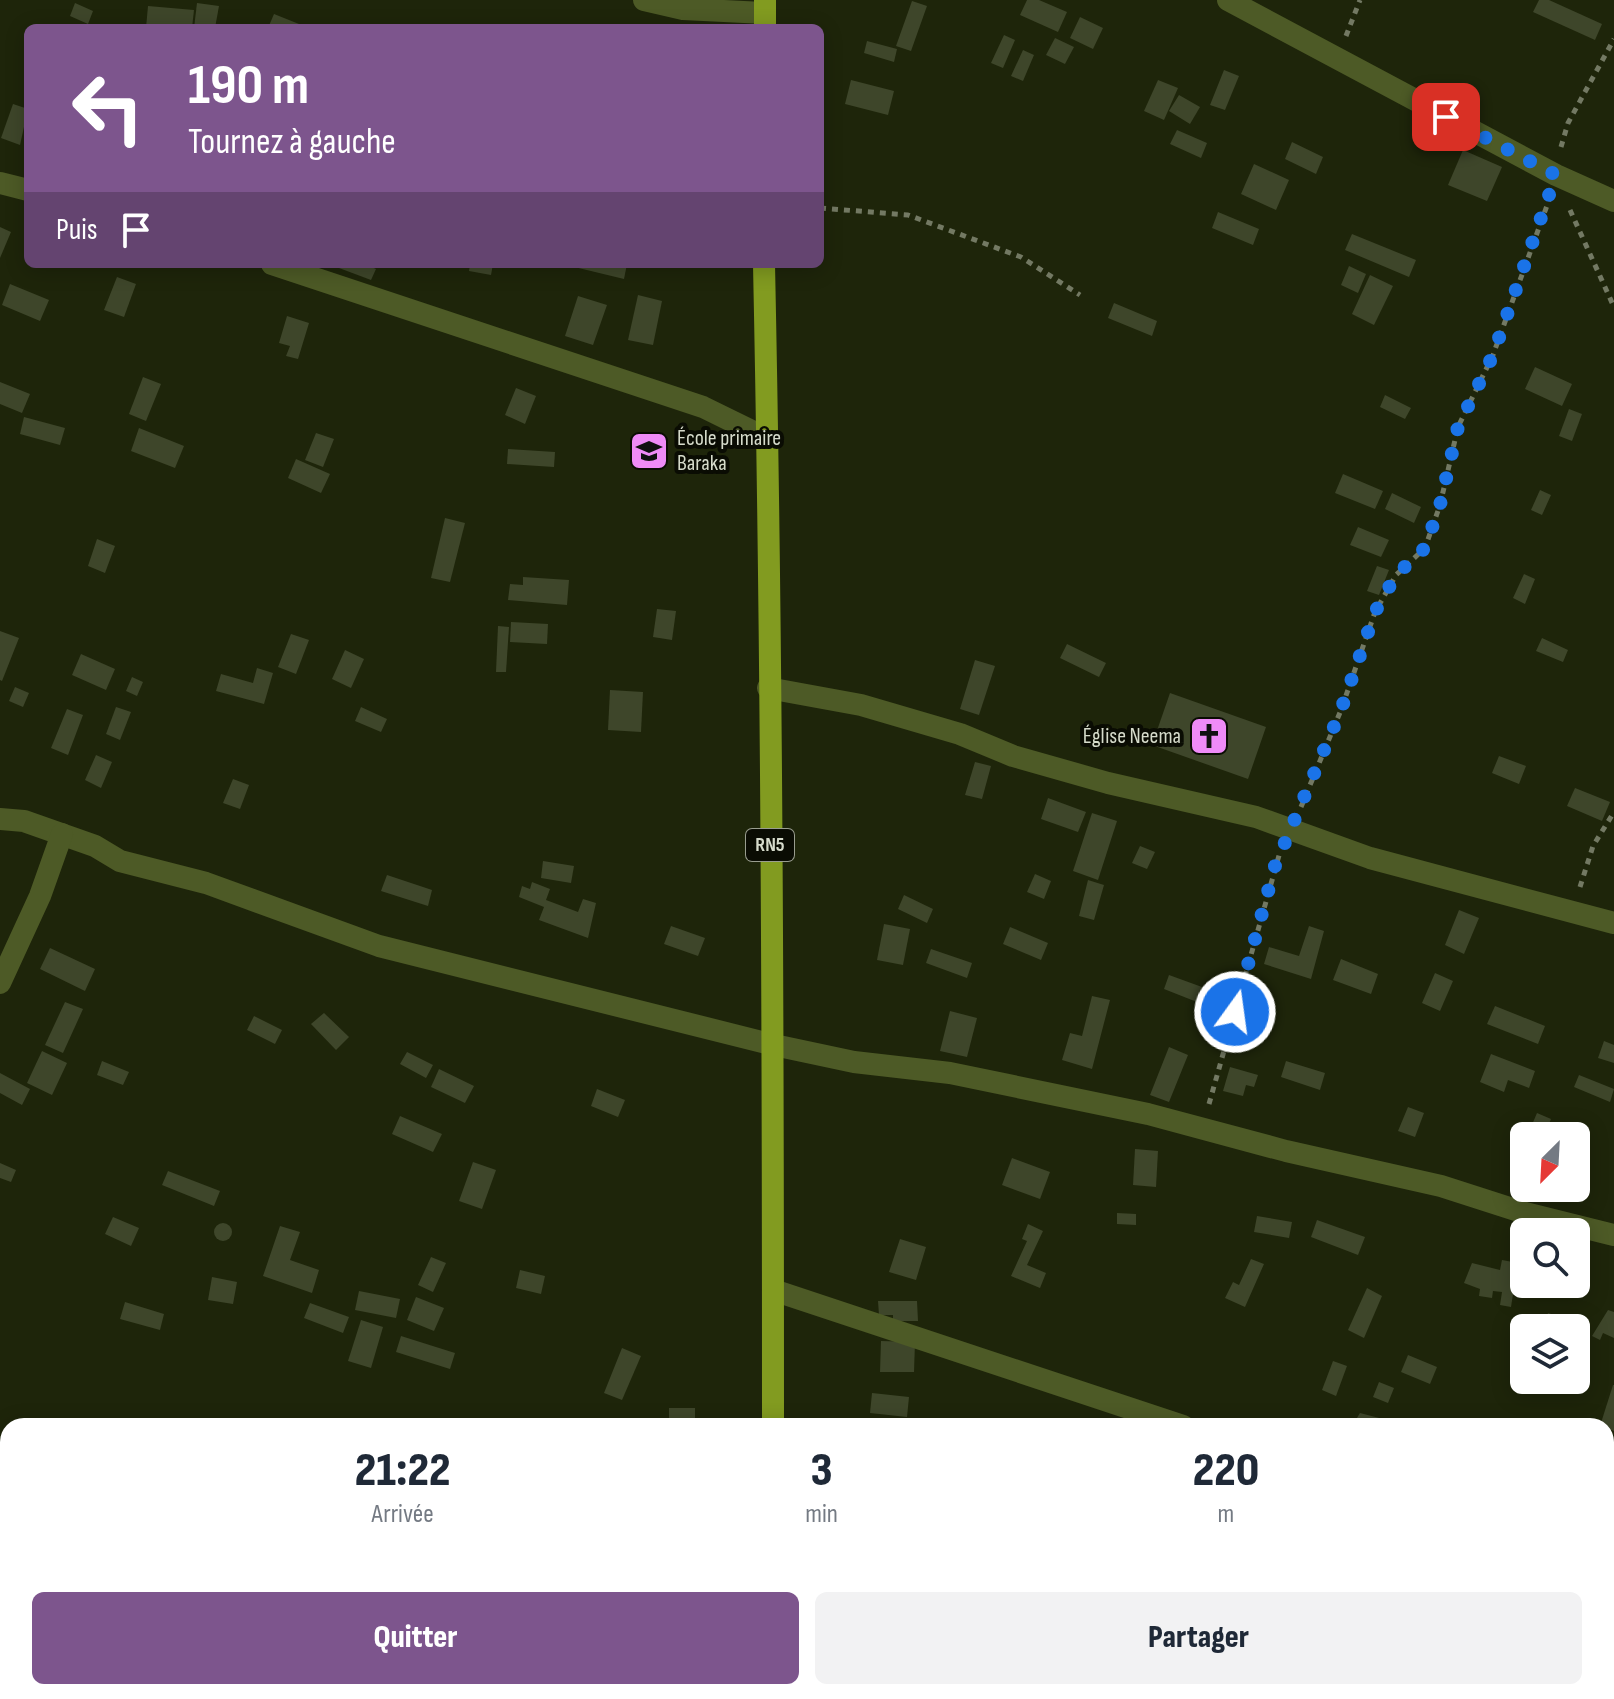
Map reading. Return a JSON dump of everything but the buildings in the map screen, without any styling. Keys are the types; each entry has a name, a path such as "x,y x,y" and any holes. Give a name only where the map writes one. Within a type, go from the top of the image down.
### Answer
{"highway":[{"name":"RN5","path":"764,268 774,1045 773,1418"}],"street":[{"path":"644,0 683,9 765,14"},
{"path":"1228,0 1556,175 1614,201"},
{"path":"0,183 24,189"},
{"path":"284,268 703,407 768,439"},
{"path":"768,688 861,705 960,734 1013,756 1108,783 1256,817 1370,858 1495,894 1575,911 1614,923"},
{"path":"0,819 24,821 62,834 120,861 206,883 379,946 774,1045 854,1062 950,1073 1202,1128 1441,1186 1525,1213 1614,1235"},
{"path":"0,983 40,896 62,834"},
{"path":"773,1290 1159,1418"}],"path":[{"path":"1336,59 1360,0"},
{"path":"1202,1128 1257,923 1289,830 1341,710 1375,612 1396,575 1425,548 1440,505 1458,427 1493,355 1556,175 1568,123 1614,39"},
{"path":"1556,175 1614,307"},
{"path":"824,208 908,215 1021,257 1080,295"},
{"path":"1575,911 1582,874 1593,846 1614,812"}],"place":[{"name":"École primaire Baraka","path":"649,451"},
{"name":"Église Neema","path":"1209,736"}],"route":[{"path":"1235,1012 1275,866 1341,710 1375,612 1396,575 1425,548 1440,505 1446,468 1458,427 1493,355 1546,212 1556,175 1446,117"}]}
